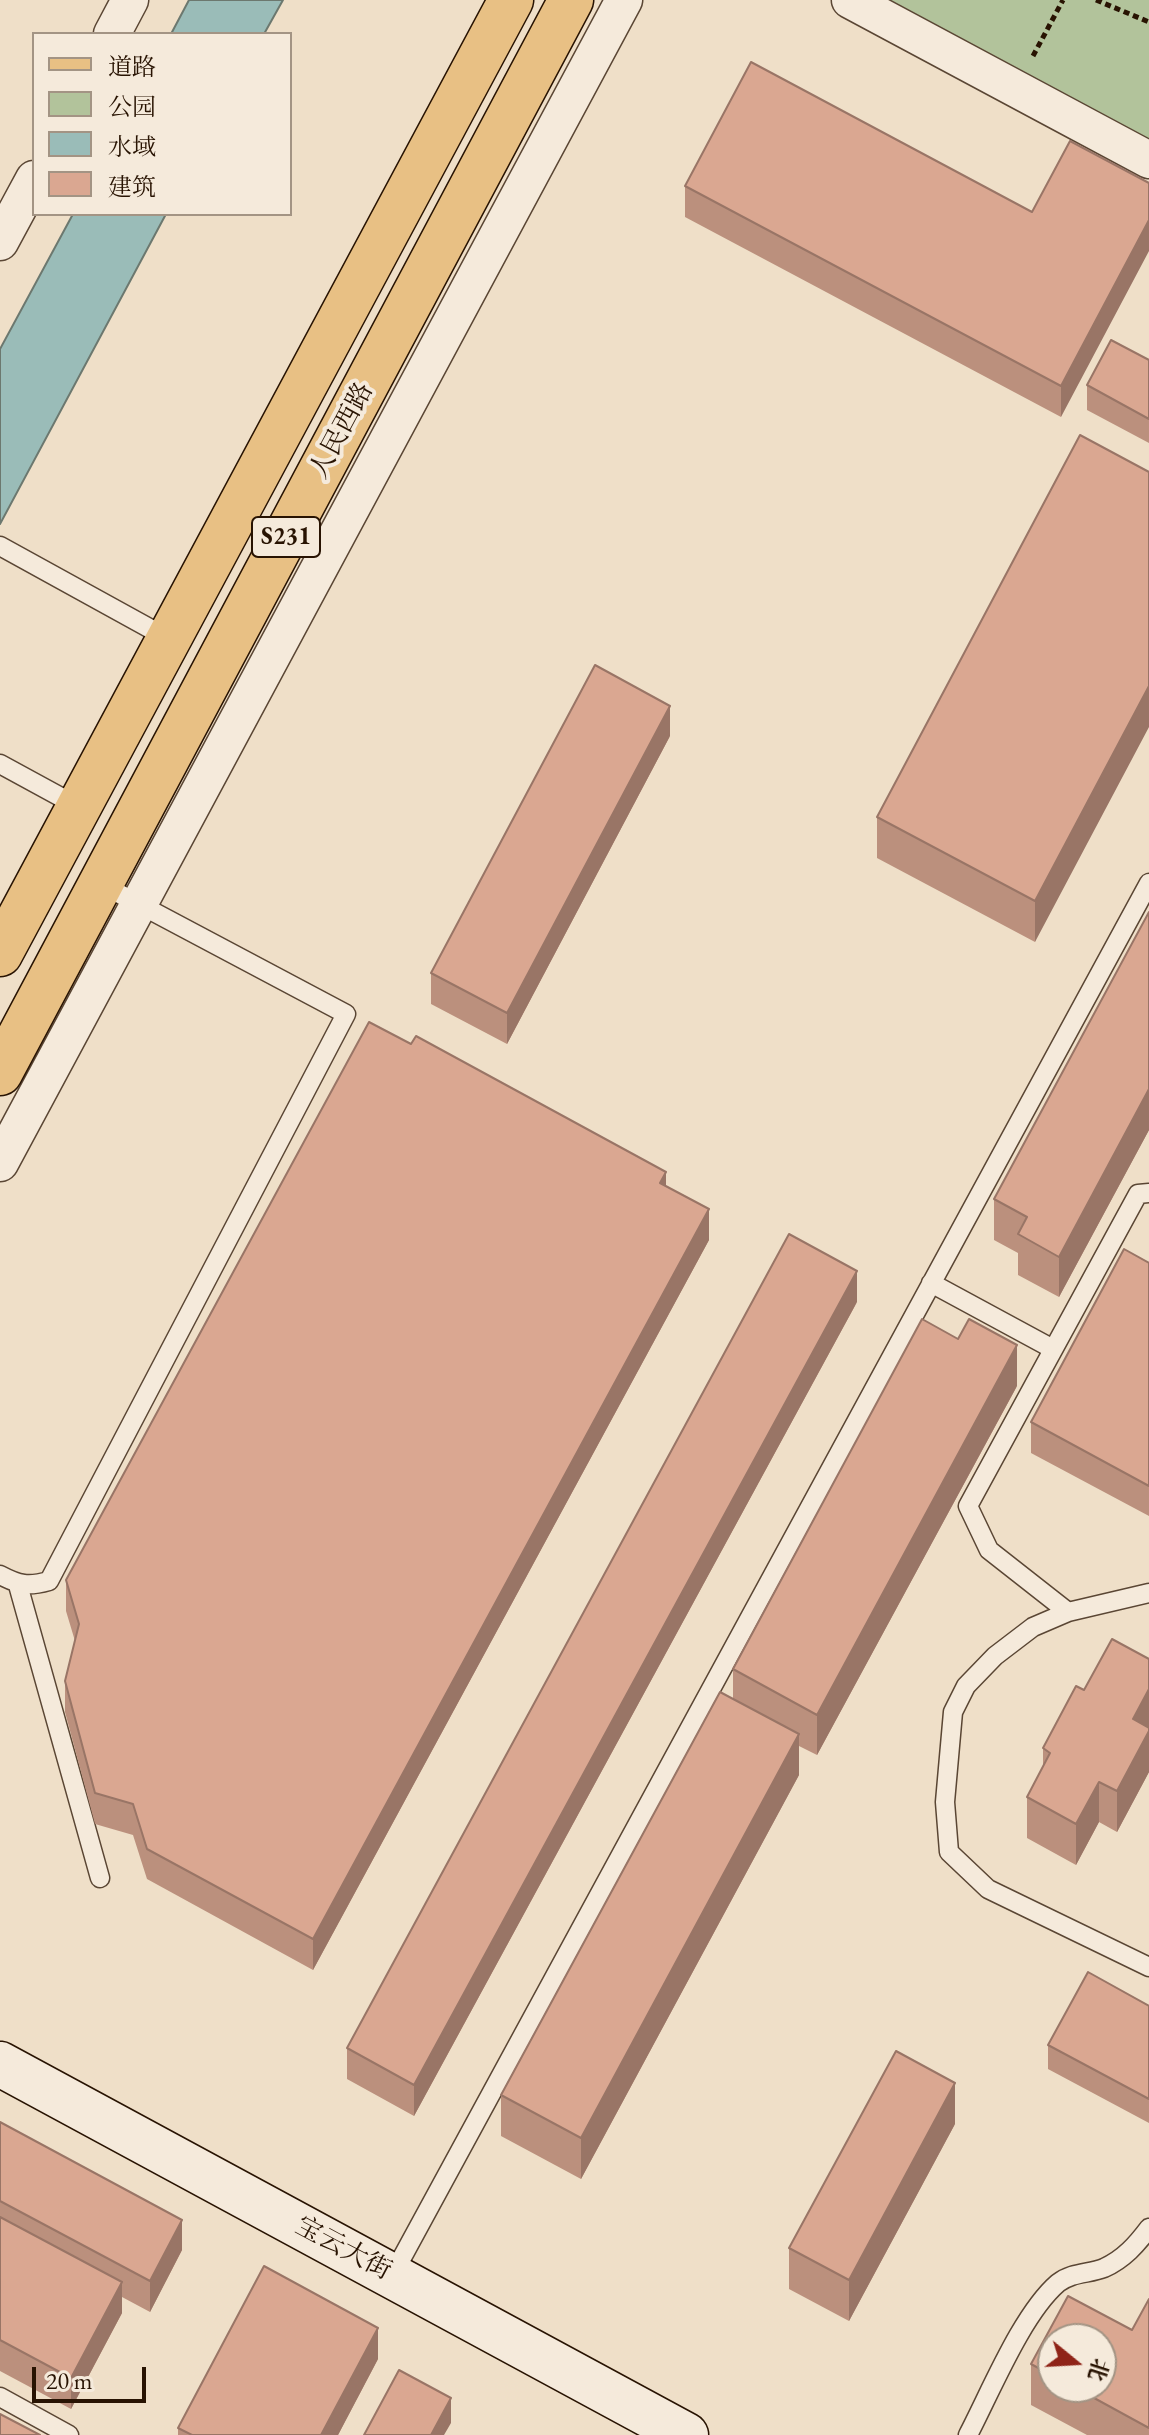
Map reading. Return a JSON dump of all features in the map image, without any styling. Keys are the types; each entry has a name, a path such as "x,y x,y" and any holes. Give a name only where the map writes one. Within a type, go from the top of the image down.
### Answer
{"main road":[{"name":"人民西路","path":"0,954 511,0"},
{"name":"人民西路","path":"0,1073 571,0"}],"street":[{"path":"113,32 130,0"},
{"path":"0,1163 624,0"},
{"path":"850,0 1149,160"},
{"path":"0,242 32,183"},
{"name":"宝云大街","path":"0,2064 686,2435"}],"lane":[{"path":"0,546 169,639"},
{"path":"0,764 79,807"},
{"path":"392,2276 1149,883"},
{"path":"0,1575 18,1585 30,1587 49,1581 346,1014 101,884"},
{"path":"1068,1612 989,1550 968,1506 1138,1194 1149,1193"},
{"path":"931,1283 1053,1349"},
{"path":"18,1585 100,1878"},
{"path":"1149,1593 1068,1612 1033,1627 995,1656 966,1686 953,1712 945,1802 949,1852 988,1889 1149,1967"},
{"path":"968,2435 1032,2310 1060,2281 1079,2273 1103,2269 1133,2249 1149,2228"},
{"path":"0,2397 69,2435"}],"path":[{"path":"1016,89 1063,0"},
{"path":"1096,0 1149,22"}],"green space":[{"path":"884,0 1149,0 1149,141"}],"water":[{"path":"189,0 283,0 265,32 172,32"},
{"path":"72,216 165,216 0,524 0,349"}],"building":[{"path":"751,62 1032,212 1070,141 1149,183 1149,220 1061,386 685,186"},
{"path":"1111,340 1149,360 1149,419 1087,385"},
{"path":"1080,435 1149,472 1149,686 1035,901 877,817"},
{"path":"595,665 670,706 507,1013 431,973"},
{"path":"1149,912 1149,1089 1059,1257 1018,1234 1027,1217 994,1199"},
{"path":"369,1022 411,1044 416,1036 666,1172 660,1183 709,1209 313,1939 147,1849 133,1804 95,1793 65,1681 79,1624 66,1580"},
{"path":"789,1234 857,1271 414,2085 347,2048"},
{"path":"1124,1249 1149,1263 1149,1486 1031,1422"},
{"path":"922,1319 958,1339 969,1319 1017,1345 817,1715 733,1669"},
{"path":"1112,1639 1149,1659 1149,1689 1133,1719 1149,1731 1117,1791 1099,1782 1076,1824 1027,1797 1050,1753 1043,1748 1076,1686 1084,1690"},
{"path":"720,1692 799,1734 581,2138 501,2095"},
{"path":"1088,1972 1149,2006 1149,2099 1048,2045"},
{"path":"896,2051 955,2083 849,2280 789,2248"},
{"path":"0,2122 182,2220 150,2281 0,2201"},
{"path":"0,2217 122,2282 71,2378 0,2340"},
{"path":"264,2266 378,2328 321,2435 192,2435 178,2428"},
{"path":"1068,2296 1132,2330 1149,2299 1149,2428 1103,2403 1117,2403 1117,2323 1053,2323"},
{"path":"1037,2353 1037,2367 1031,2364"},
{"path":"399,2370 451,2398 431,2435 364,2435"},
{"path":"0,2414 40,2435 0,2435"}]}
